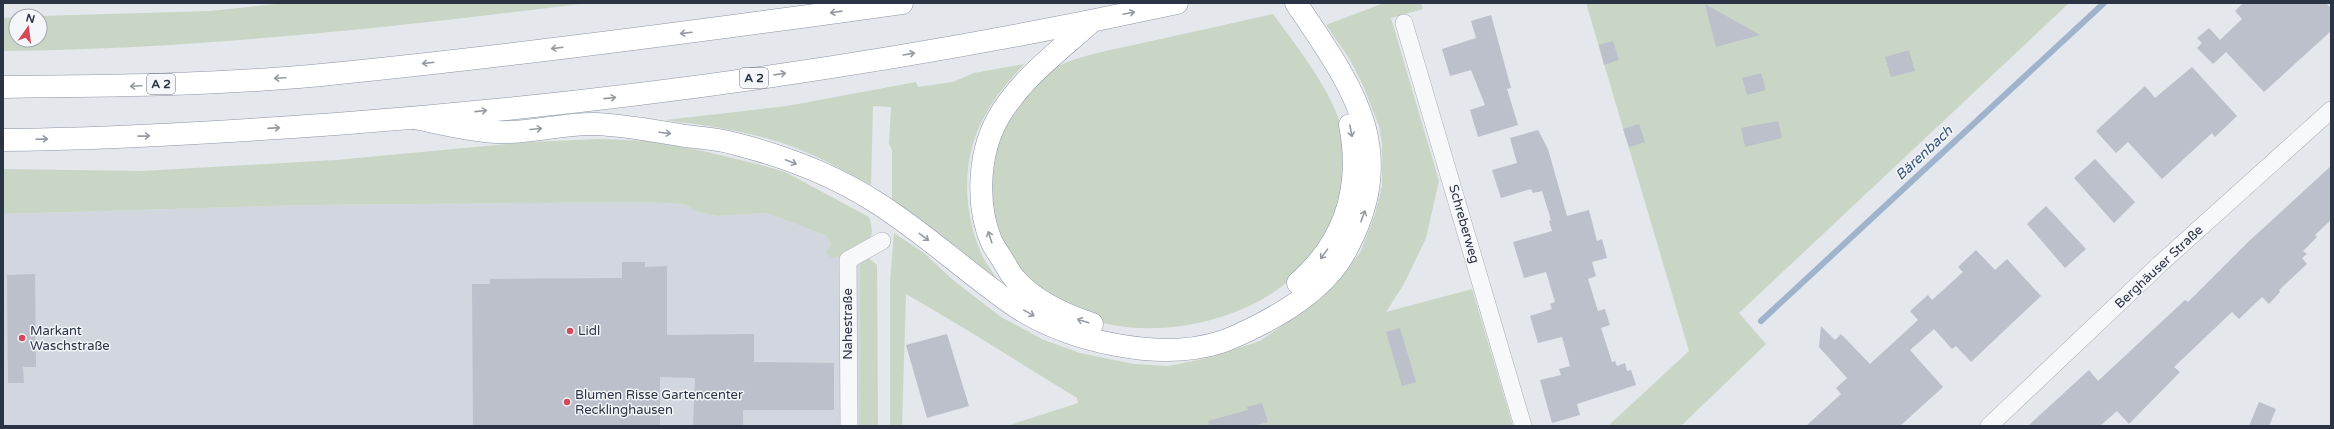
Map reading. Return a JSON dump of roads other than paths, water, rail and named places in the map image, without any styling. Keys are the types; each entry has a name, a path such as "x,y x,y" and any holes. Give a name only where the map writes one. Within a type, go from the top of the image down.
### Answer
{"highway":[{"path":"725,28 814,3"},
{"name":"A 2","path":"3,87 124,86 319,75 725,28 902,3"},
{"name":"A 2","path":"3,140 177,136 414,118 646,94 877,60 1091,22 1177,3"},
{"path":"414,118 498,132 593,124 734,143 827,176 871,199 893,213 1016,306 1046,323 1086,338 1144,349 1188,348 1219,343 1282,314 1319,284 1341,260 1357,231 1367,202 1371,165 1363,120 1350,87 1309,33 1282,3"},
{"path":"1091,22 1014,94 997,121 986,150 981,189 984,217 992,243 1014,279 1044,303 1073,318 1117,332 1166,336 1203,333 1233,324 1259,312 1287,293 1312,271 1339,233 1353,187 1354,146 1344,102 1309,33 1296,3"}],"street":[{"name":"Schreberweg","path":"1404,22 1523,426"},
{"name":"Berghäuser Straße","path":"1989,426 2160,264 2331,110"},
{"name":"Nahestraße","path":"849,426 848,260 882,241"}],"waterway":[{"name":"Bärenbach","path":"1761,321 2104,3"}],"place":[{"name":"Lidl","path":"570,331"},
{"name":"Markant Waschstraße","path":"22,338"},
{"name":"Blumen Risse Gartencenter Recklinghausen","path":"567,402"}]}
